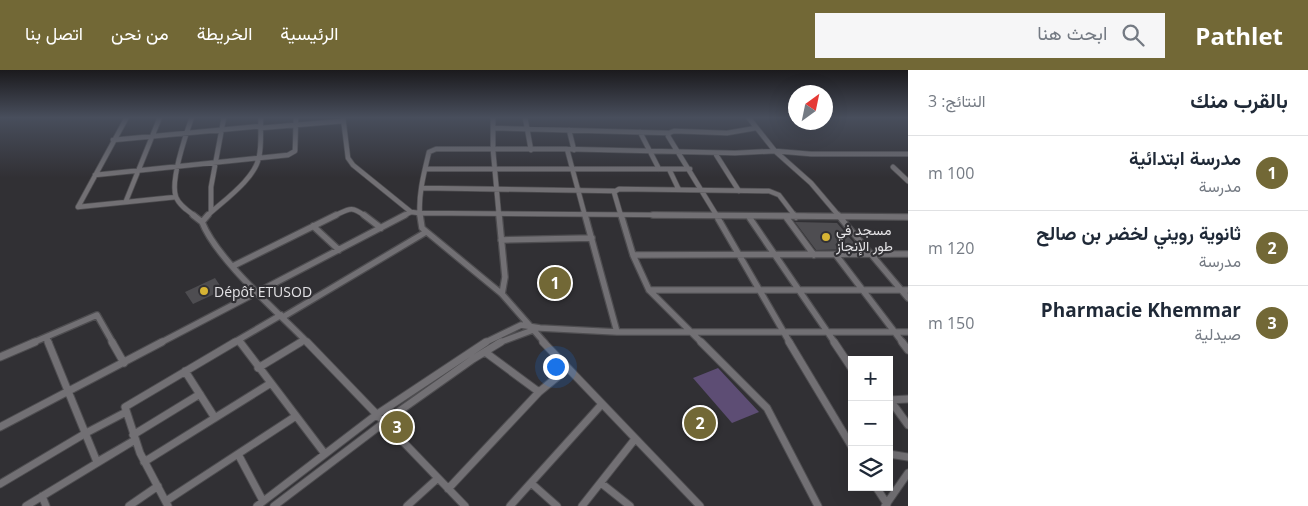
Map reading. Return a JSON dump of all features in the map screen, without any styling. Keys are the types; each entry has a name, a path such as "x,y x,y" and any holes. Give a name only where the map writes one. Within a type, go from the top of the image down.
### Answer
{"street":[{"path":"115,137 78,207 176,197"},
{"path":"113,140 138,137"},
{"path":"126,201 140,170 151,137"},
{"path":"185,137 175,184 176,197 202,222 205,232 233,266 465,506"},
{"path":"211,211 211,187 220,137"},
{"path":"202,222 254,170 259,158 260,137"},
{"path":"95,175 293,153 295,137"},
{"path":"345,137 348,158 353,165 411,212 498,215 908,217"},
{"path":"494,137 494,169 505,277 502,294"},
{"path":"529,137 531,150"},
{"path":"571,137 574,150"},
{"path":"643,137 660,169"},
{"path":"668,137 679,151 758,290 851,446"},
{"path":"764,137 775,151 803,174 871,255 905,290 908,298"},
{"path":"700,506 530,328 502,294 426,232 420,223 419,213 425,169 430,152 433,150 567,149 908,154"},
{"path":"567,149 617,332"},
{"path":"715,152 739,191"},
{"path":"893,167 908,181"},
{"path":"425,169 690,170"},
{"path":"669,169 679,190"},
{"path":"422,188 702,190 777,193 796,217"},
{"path":"614,190 633,255 649,290 773,414 818,506"},
{"path":"233,266 347,209 353,208 380,228"},
{"path":"0,427 411,212"},
{"path":"749,217 848,363"},
{"path":"786,217 814,255"},
{"path":"902,217 908,224"},
{"path":"313,226 339,250"},
{"path":"296,416 167,504 144,462 124,408 128,403 426,232"},
{"path":"500,240 592,238"},
{"path":"633,255 773,254 836,256 908,254"},
{"path":"836,256 908,350"},
{"path":"649,290 905,290"},
{"path":"0,357 97,315 124,363"},
{"path":"238,454 260,504 376,415 498,335 514,327 617,332 908,332"},
{"path":"274,506 383,422 514,334 530,328"},
{"path":"46,337 97,462 134,437"},
{"path":"238,340 325,454"},
{"path":"258,368 304,340"},
{"path":"486,352 539,392"},
{"path":"448,488 539,392 568,368"},
{"path":"185,371 215,418"},
{"path":"144,462 271,383"},
{"path":"26,506 200,394"},
{"path":"893,400 908,399"},
{"path":"890,401 908,425"},
{"path":"510,506 602,404"},
{"path":"0,484 86,433 126,412"},
{"path":"582,506 635,439"},
{"path":"893,454 908,456"},
{"path":"878,491 886,505 908,473"},
{"path":"407,506 438,478"},
{"path":"531,483 557,506"},
{"path":"601,483 630,506"},
{"path":"129,506 158,486"},
{"path":"42,496 46,506"}],"shaded area":[{"path":"718,368 759,412 732,423 693,378"}],"building":[{"name":"مسجد في طور الإنجاز","path":"795,222 837,223 859,249 816,250"},
{"name":"Dépôt ETUSOD","path":"215,278 223,290 193,304 185,292"}],"place":[{"name":"مسجد في طور الإنجاز","path":"826,237"},
{"name":"مدرسة ابتدائية","path":"555,283"},
{"name":"Dépôt ETUSOD","path":"204,291"},
{"name":"ثانوية رويني لخضر بن صالح","path":"700,423"},
{"name":"Pharmacie Khemmar","path":"397,427"}]}
